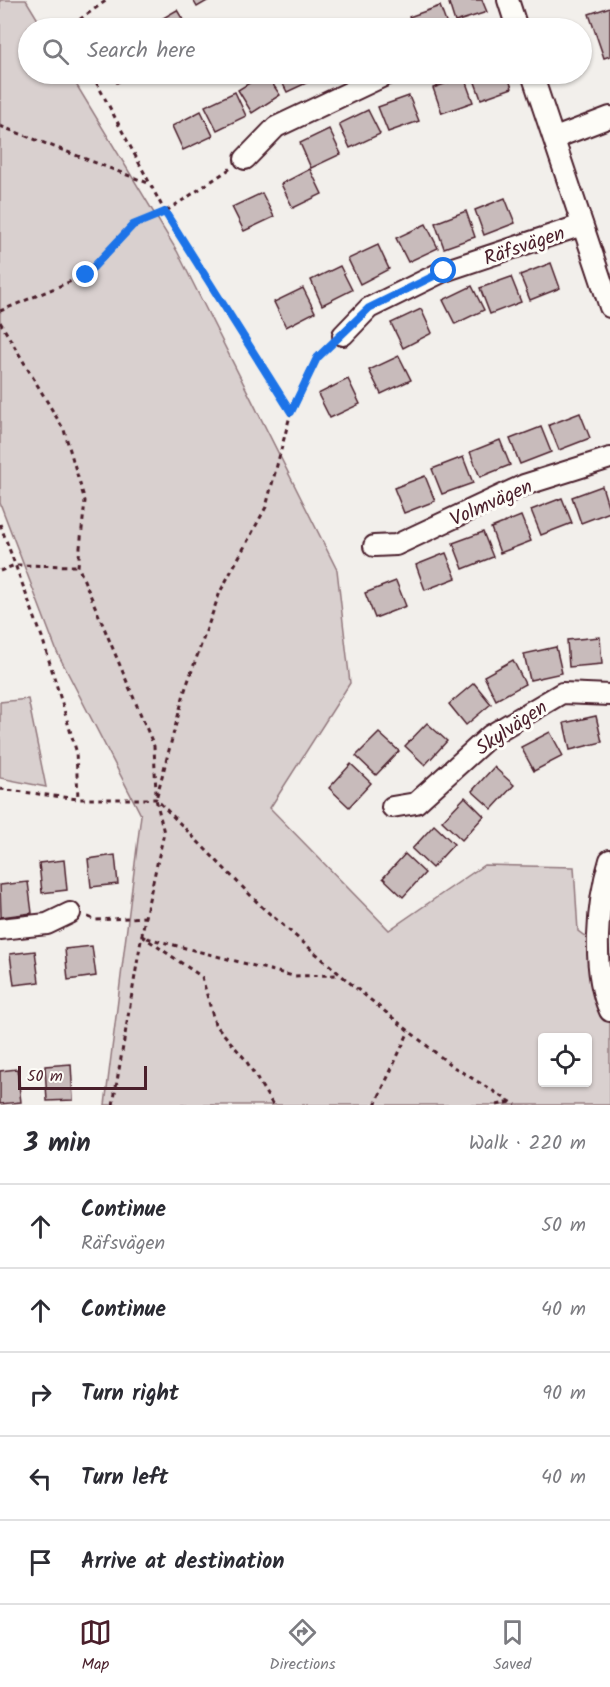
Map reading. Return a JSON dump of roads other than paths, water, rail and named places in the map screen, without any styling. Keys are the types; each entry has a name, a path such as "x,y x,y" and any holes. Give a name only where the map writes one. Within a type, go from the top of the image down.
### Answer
{"street":[{"path":"508,0 513,18"},
{"path":"245,159 276,127 367,84"},
{"path":"536,84 610,307"},
{"path":"555,138 610,117"},
{"name":"Räfsvägen","path":"343,335 369,308 444,271 582,225"},
{"name":"Volmvägen","path":"374,546 396,545 524,485 610,458"},
{"name":"Skylvägen","path":"392,807 416,803 490,735 562,693 610,694"},
{"path":"608,871 597,943 604,999 610,1011"},
{"path":"0,929 46,924 70,913"}]}
